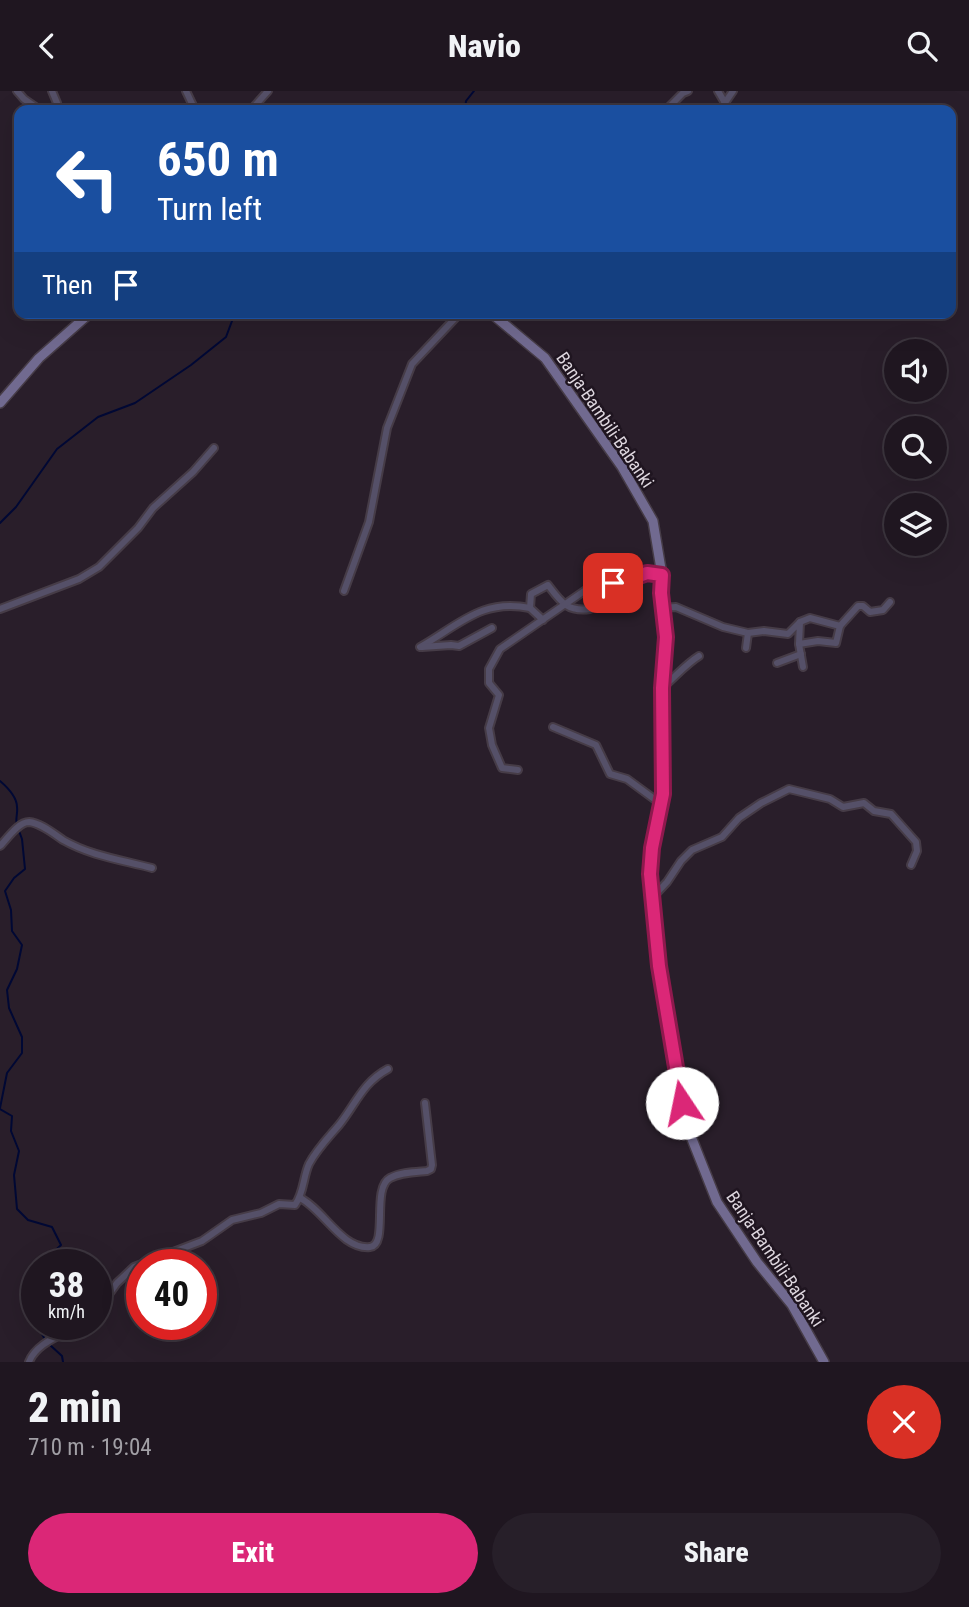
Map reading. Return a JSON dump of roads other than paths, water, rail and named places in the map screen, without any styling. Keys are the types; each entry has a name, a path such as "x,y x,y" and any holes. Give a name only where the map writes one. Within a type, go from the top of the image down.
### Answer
{"street":[{"path":"17,91 34,105"},
{"path":"255,105 268,91"},
{"path":"671,105 688,91"},
{"path":"718,91 725,103 733,91"},
{"path":"0,403 39,358 83,319"},
{"path":"344,591 369,522 387,428 412,364 454,319"},
{"name":"Banja-Bambili-Babanki","path":"498,319 545,358 622,467 653,521 662,575 662,608 666,637 662,688 663,794 652,848 650,874 661,978 688,1129 716,1202 757,1262 792,1305 824,1362"},
{"path":"0,609 79,579 99,567 214,448"},
{"path":"518,770 502,768 492,745 489,728 499,695 489,683 489,669 500,649 593,585 628,580 647,573 662,575"},
{"path":"530,608 531,594 548,585 563,605 578,611 590,610"},
{"path":"799,644 817,641 836,643 840,626 858,606 863,606 870,612 883,610 890,602"},
{"path":"492,628 459,646 420,647 477,612 498,605 530,608 542,619"},
{"path":"662,608 676,607 723,627 748,633 764,631 788,634 800,622 810,618 840,626"},
{"path":"800,622 799,644 803,667"},
{"path":"746,648 748,633"},
{"path":"777,663 801,655"},
{"path":"662,688 683,670 687,663 699,656"},
{"path":"553,727 596,745 610,774 627,779 661,804"},
{"path":"652,898 692,851 722,837 750,810 789,789 830,799 843,807 864,803 874,811 891,814 916,842 911,865"},
{"path":"0,846 22,825 29,822 93,854 152,868"},
{"path":"112,1290 134,1267 202,1241 232,1220 261,1213 279,1204 295,1205 300,1198 310,1163 325,1140 340,1124 363,1089 375,1076 388,1069"},
{"path":"300,1198 312,1205 353,1244 374,1246 380,1227 382,1186 387,1178 431,1169 425,1103"},
{"path":"29,1362 32,1355 52,1340"}],"waterway":[{"path":"466,105 474,91"},
{"path":"0,523 16,507 57,449 98,417 135,403 191,365 226,337 233,319"},
{"path":"0,781 15,800 17,826"},
{"path":"0,1108 7,1073 22,1053 22,1037 9,1008 7,990 17,969 22,945 12,931 11,910 5,891 25,869 19,831"},
{"path":"0,1109 12,1116 11,1131 19,1151 14,1175 17,1209 28,1220 52,1227 61,1245 57,1249"},
{"path":"50,1345 62,1356 63,1362"}]}
